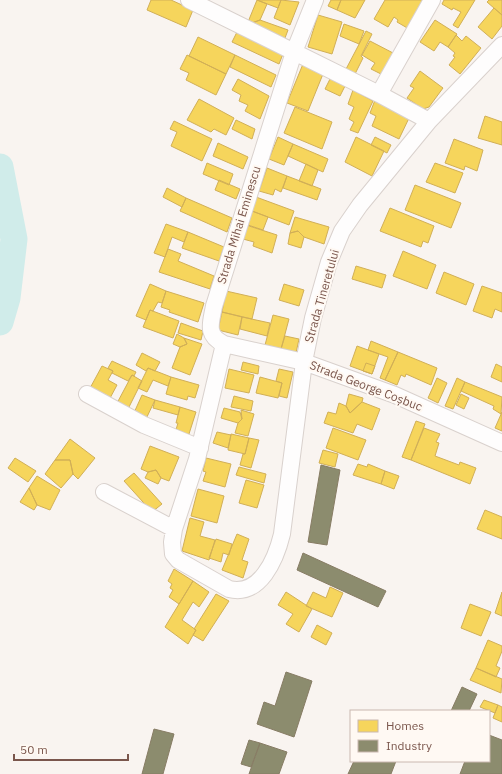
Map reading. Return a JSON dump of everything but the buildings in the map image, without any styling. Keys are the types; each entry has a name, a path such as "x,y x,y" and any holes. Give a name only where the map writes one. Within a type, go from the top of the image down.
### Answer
{"street":[{"path":"189,0 379,94 429,121"},
{"name":"Strada Mihai Eminescu","path":"224,344 216,340 212,335 210,325 214,306 294,52 315,0"},
{"path":"379,94 432,0"},
{"name":"Strada Tineretului","path":"174,529 173,554 178,560 229,589 237,591 254,586 268,569 278,552 282,534 304,362 313,318 329,262 342,231 360,205 429,121 502,45"},
{"path":"104,492 174,529 200,448 224,344"},
{"name":"Strada George Coșbuc","path":"224,344 304,362 395,395 502,443"},
{"path":"87,394 144,425 200,448"}],"waterway":[{"path":"0,167 14,239 7,298 0,322"}]}
